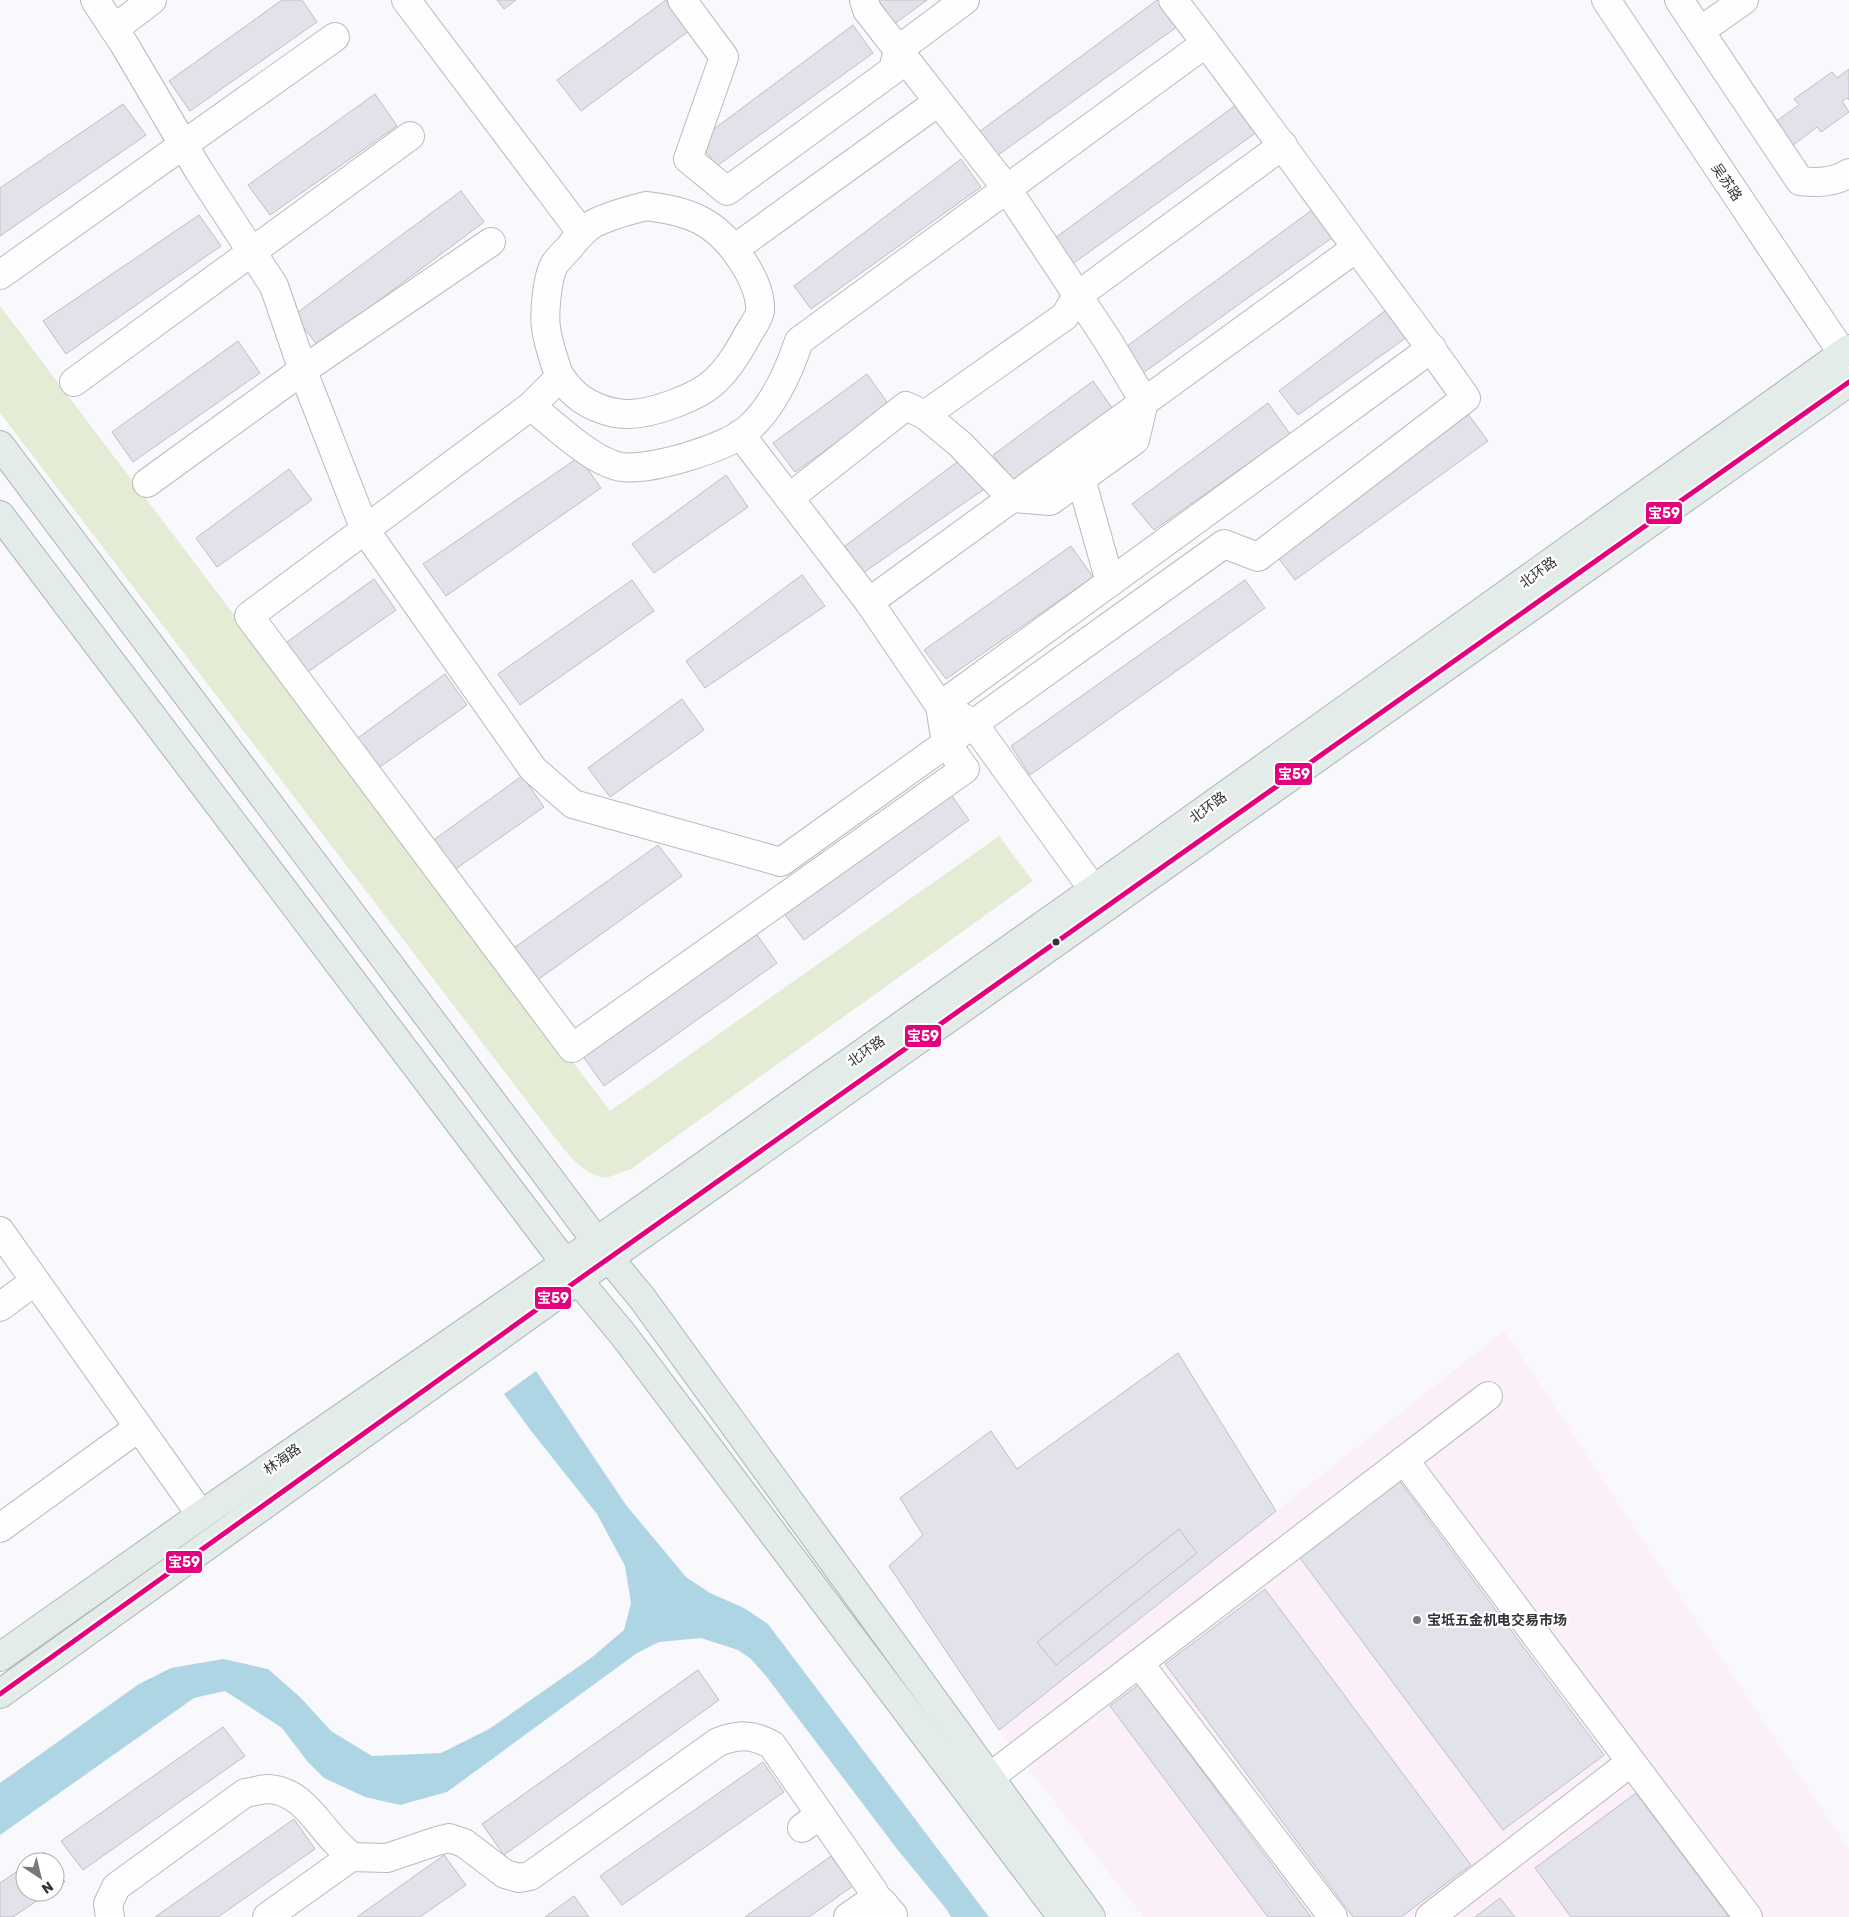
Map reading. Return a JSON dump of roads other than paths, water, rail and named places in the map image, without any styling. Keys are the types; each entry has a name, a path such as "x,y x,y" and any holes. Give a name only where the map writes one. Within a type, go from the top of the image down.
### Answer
{"main road":[{"name":"北环路","path":"1100,898 1847,355"},
{"name":"北环路","path":"603,1249 1100,898 1849,382"},
{"path":"0,445 603,1249 642,1298 1091,1917"},
{"path":"0,515 571,1271 625,1337 1062,1917"},
{"name":"林海路","path":"0,1657 200,1515 603,1249"},
{"name":"林海路","path":"0,1694 571,1271"}],"street":[{"path":"95,0 183,144 274,286 303,370 365,530 533,769 574,804 781,862 1224,544 1258,557 1466,398 1432,348 1356,248 1283,145 1173,0"},
{"path":"114,29 152,0"},
{"path":"406,0 581,232"},
{"path":"789,498 906,406 925,415 960,444 1012,498 1050,501 1135,440 1144,401 1007,189 867,10 864,0"},
{"path":"685,1 724,57 688,159 727,191 893,70 898,50 965,0"},
{"name":"吴苏路","path":"1606,0 1847,355"},
{"path":"1679,0 1800,181 1816,182 1842,178 1849,173"},
{"path":"1700,30 1744,0"},
{"path":"0,275 335,37"},
{"path":"531,406 600,459 621,468 645,467 680,460 723,444 748,430 770,401 789,372 800,341 1206,43"},
{"path":"734,249 938,102"},
{"path":"74,382 410,136"},
{"path":"925,415 1064,316 1077,296 1283,145"},
{"path":"646,206 674,209 701,219 734,249 750,273 758,293 760,313 729,366 714,382 669,406 626,414 602,410 578,397 560,377 545,326 548,288 554,265 581,232 592,224 620,213 646,206"},
{"path":"147,483 303,370 491,242"},
{"path":"869,602 1356,248"},
{"path":"940,706 1432,348"},
{"path":"560,377 531,406 250,616 572,1048 965,768 946,743 940,706 869,602 740,434"},
{"path":"1081,479 1110,582"},
{"path":"940,706 973,723 1100,898"},
{"path":"0,1231 200,1515"},
{"path":"0,1307 35,1281"},
{"path":"990,1777 1488,1396"},
{"path":"0,1528 138,1428"},
{"path":"1404,1460 1748,1917"},
{"path":"1139,1663 1333,1917"},
{"path":"267,1917 351,1857 387,1858 449,1838 464,1843 505,1874 519,1878 530,1876 718,1742 735,1735 763,1740 772,1745 811,1822 874,1892 857,1911"},
{"path":"1430,1917 1631,1762"},
{"path":"110,1917 108,1904 116,1887 245,1794 267,1789 282,1792 300,1801 321,1823 336,1843 351,1857"},
{"path":"857,1911 882,1902 894,1915"}],"water":[{"path":"536,1371 626,1505 686,1577 710,1593 744,1608 768,1624 989,1917 951,1917 751,1659 738,1650 701,1638 659,1642 637,1653 447,1792 400,1805 365,1797 324,1778 307,1761 282,1728 225,1691 194,1698 0,1835 0,1783 139,1684 171,1668 223,1659 268,1669 301,1698 331,1731 372,1756 441,1753 489,1729 591,1658 624,1630 631,1603 625,1566 597,1514 504,1394"}],"place":[{"name":"宝坻五金机电交易市场","path":"1417,1620"}]}
